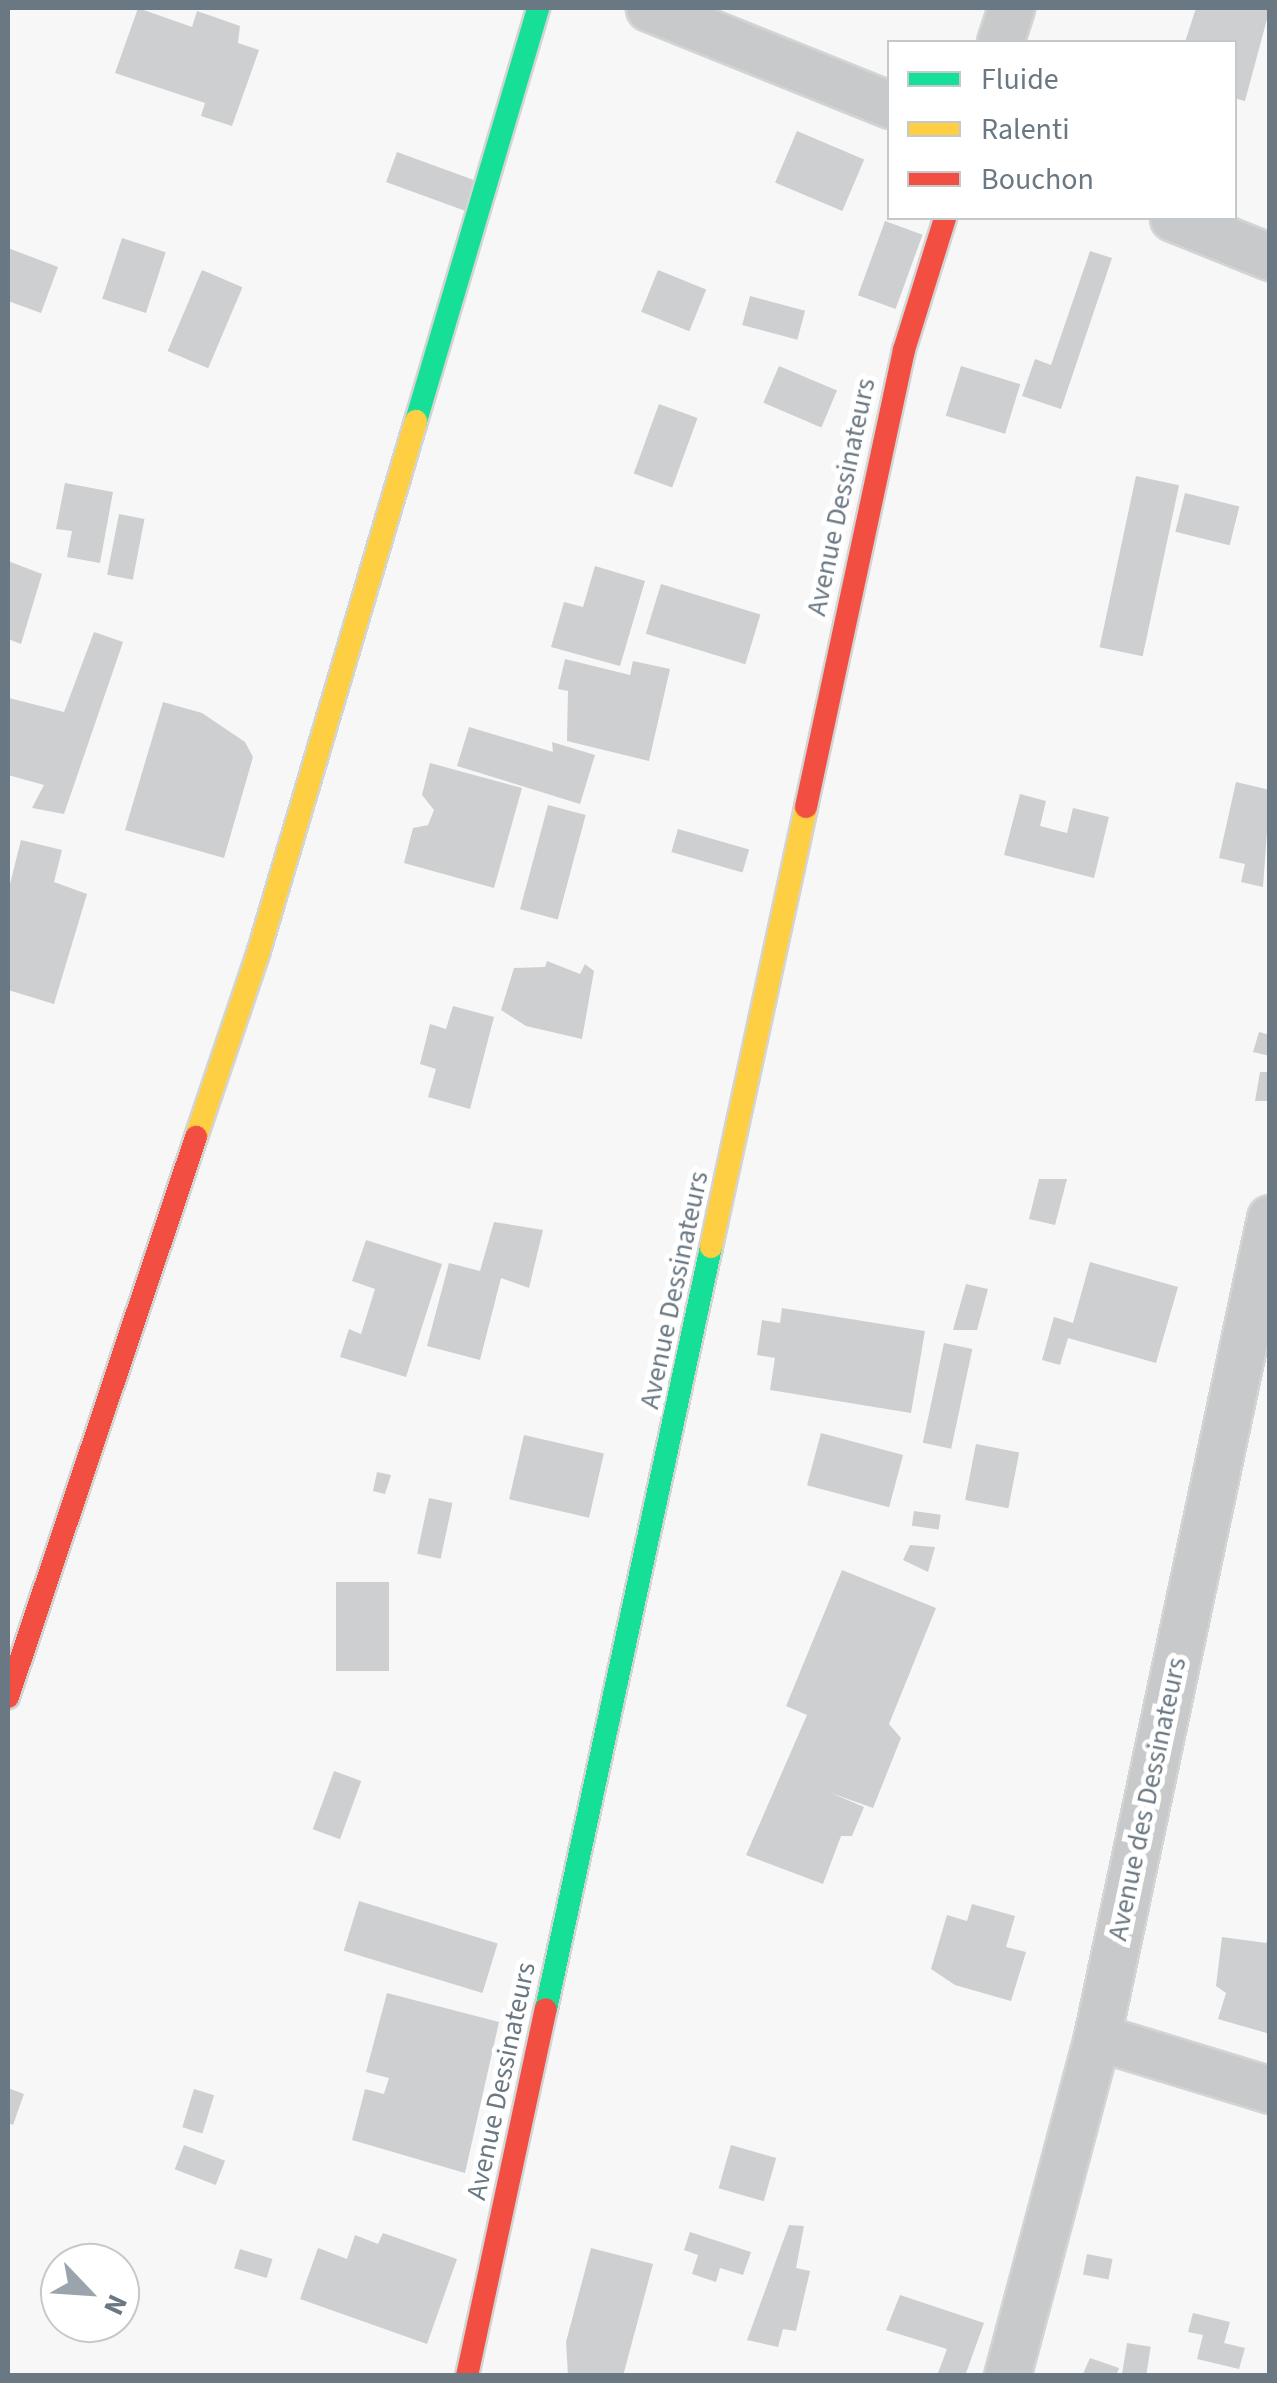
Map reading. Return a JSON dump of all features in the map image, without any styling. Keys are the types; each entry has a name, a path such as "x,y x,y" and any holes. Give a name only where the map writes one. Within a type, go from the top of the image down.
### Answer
{"street":[{"path":"8,1697 258,954 538,8"},
{"path":"649,8 887,104"},
{"path":"1001,40 1011,8"},
{"name":"Avenue Dessinateurs","path":"467,2376 692,1352 837,651 904,350 944,220"},
{"path":"1178,220 1270,257"},
{"name":"Avenue des Dessinateurs","path":"1007,2376 1097,2036 1270,1218"},
{"path":"1097,2036 1270,2090"}],"building":[{"path":"138,8 192,27 197,11 240,26 238,43 259,50 232,126 201,116 205,103 115,73"},
{"path":"1196,8 1270,8 1245,101 1237,99 1237,40 1186,40"},
{"path":"797,131 864,160 842,211 775,183"},
{"path":"397,152 481,182 470,213 386,182"},
{"path":"885,221 923,235 896,309 858,295"},
{"path":"122,238 166,252 146,313 102,299"},
{"path":"8,248 58,267 41,313 8,301"},
{"path":"1090,251 1112,258 1061,409 1022,396 1035,359 1051,365"},
{"path":"202,270 243,287 208,368 168,351"},
{"path":"658,270 706,289 689,331 641,312"},
{"path":"750,296 805,311 797,340 742,325"},
{"path":"779,366 837,391 821,427 763,403"},
{"path":"961,366 1020,384 1005,434 946,416"},
{"path":"659,404 698,418 672,488 634,474"},
{"path":"1136,476 1179,485 1143,656 1100,647"},
{"path":"65,483 113,492 100,563 67,557 72,531 56,529"},
{"path":"1185,493 1239,507 1230,545 1175,532"},
{"path":"119,514 145,519 133,580 107,575"},
{"path":"8,561 42,574 21,644 8,639"},
{"path":"595,566 645,581 620,666 551,647 564,602 583,607"},
{"path":"661,584 760,614 745,664 646,634"},
{"path":"94,632 123,642 64,814 32,808 44,785 8,775 9,698 64,712"},
{"path":"565,659 630,675 633,661 670,669 649,761 567,741 568,691 558,689"},
{"path":"163,702 202,713 245,742 253,757 224,858 125,830"},
{"path":"469,727 553,752 552,742 595,755 580,804 457,766"},
{"path":"430,763 522,788 494,888 404,863 413,828 428,825 434,810 422,795"},
{"path":"1236,782 1270,790 1263,887 1241,882 1245,864 1219,858"},
{"path":"1020,794 1046,801 1040,826 1067,833 1073,808 1109,817 1094,878 1004,855"},
{"path":"548,805 586,815 558,919 520,909"},
{"path":"678,829 749,849 743,872 671,852"},
{"path":"21,840 62,850 54,882 87,894 54,1004 8,990 8,892"},
{"path":"547,961 580,974 585,964 594,971 582,1039 526,1026 501,1010 514,968 545,967"},
{"path":"453,1006 494,1017 470,1109 428,1097 436,1069 420,1064 430,1024 446,1029"},
{"path":"1259,1032 1270,1035 1270,1056 1253,1052"},
{"path":"1260,1072 1270,1072 1270,1101 1255,1101"},
{"path":"1039,1179 1067,1179 1055,1225 1029,1219"},
{"path":"494,1222 543,1230 529,1288 501,1278 480,1360 427,1346 449,1263 480,1271"},
{"path":"366,1240 442,1264 406,1377 340,1357 349,1329 361,1334 375,1289 352,1281"},
{"path":"1090,1262 1178,1287 1156,1363 1068,1338 1060,1365 1042,1360 1054,1317 1073,1323"},
{"path":"966,1284 988,1289 977,1330 953,1330"},
{"path":"782,1308 925,1331 911,1413 770,1390 775,1358 757,1355 762,1320 780,1323"},
{"path":"944,1343 972,1349 951,1449 923,1443"},
{"path":"821,1433 903,1455 889,1507 807,1485"},
{"path":"524,1435 604,1453 589,1518 509,1499"},
{"path":"976,1444 1019,1452 1008,1508 965,1500"},
{"path":"377,1472 391,1475 385,1494 373,1491"},
{"path":"429,1498 452,1503 441,1559 417,1554"},
{"path":"914,1511 941,1515 939,1530 912,1526"},
{"path":"910,1545 935,1547 928,1572 903,1560"},
{"path":"842,1570 936,1608 889,1724 901,1738 873,1808 831,1793 864,1807 852,1836 841,1836 823,1884 746,1855 807,1715 786,1706"},
{"path":"336,1582 389,1582 389,1671 336,1671"},
{"path":"334,1771 361,1781 340,1839 313,1829"},
{"path":"359,1901 498,1943 482,1993 344,1951"},
{"path":"972,1904 1015,1916 1006,1947 1026,1952 1011,2001 955,1985 931,1969 947,1915 967,1921"},
{"path":"1270,1934 1270,2034 1218,2019 1226,1993 1216,1986 1222,1937 1266,1943"},
{"path":"387,1993 499,2022 465,2173 352,2140 365,2089 384,2094 389,2078 366,2072"},
{"path":"8,2088 24,2094 13,2125 8,2123"},
{"path":"194,2089 214,2095 202,2133 182,2127"},
{"path":"184,2145 225,2161 216,2185 175,2169"},
{"path":"731,2145 776,2158 764,2201 719,2188"},
{"path":"789,2225 804,2226 796,2268 810,2271 796,2331 783,2329 778,2347 747,2340"},
{"path":"690,2232 751,2252 743,2275 720,2268 716,2282 692,2274 698,2255 684,2250"},
{"path":"383,2233 457,2259 427,2344 300,2299 318,2248 347,2259 355,2235 378,2244"},
{"path":"591,2248 653,2264 623,2376 568,2376 566,2342"},
{"path":"240,2249 273,2259 267,2278 234,2268"},
{"path":"1087,2254 1113,2259 1109,2280 1083,2275"},
{"path":"900,2295 984,2323 965,2376 938,2373 947,2349 886,2330"},
{"path":"1193,2313 1230,2322 1224,2343 1245,2348 1239,2369 1197,2359 1203,2335 1188,2332"},
{"path":"1127,2343 1151,2347 1146,2376 1122,2374"},
{"path":"1090,2358 1119,2368 1116,2376 1082,2376"}],"traffic: fast":[{"path":"416,421 538,8"},
{"path":"546,2009 711,1247"}],"traffic: slow":[{"path":"196,1137 258,954 416,421"},
{"path":"711,1247 806,807"}],"traffic: jam":[{"path":"806,807 904,350 944,220"},
{"path":"8,1697 196,1137"},
{"path":"467,2376 546,2009"}]}
